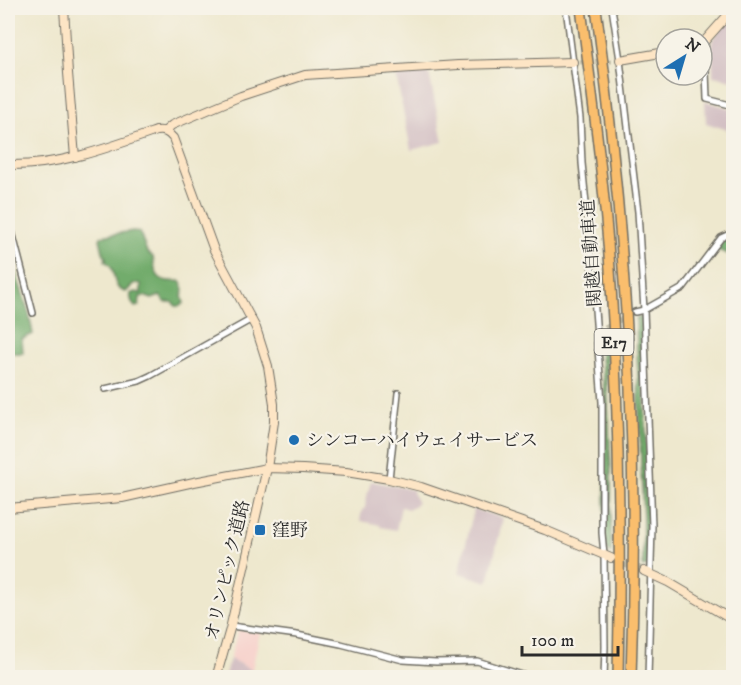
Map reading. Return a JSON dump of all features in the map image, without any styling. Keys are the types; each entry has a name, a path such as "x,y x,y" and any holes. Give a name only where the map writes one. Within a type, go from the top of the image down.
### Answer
{"highway":[{"name":"関越自動車道","path":"581,8 595,110 612,305 620,551 618,678"},
{"name":"関越自動車道","path":"596,8 611,124 626,314 634,496 631,678"}],"street":[{"path":"64,8 75,157"},
{"path":"566,8 577,62 582,163 602,402 602,533 608,556 604,678"},
{"path":"612,8 616,60 638,212 644,310 652,526 647,572 648,678"},
{"path":"714,31 734,8"},
{"path":"616,60 654,54"},
{"path":"8,165 75,157 156,131 165,131 172,125 241,96 305,75 458,65 577,62"},
{"path":"706,87 707,99 734,106"},
{"name":"オリンピック道路","path":"165,131 173,138 214,250 252,319 263,345 274,404 274,422 267,468 231,626 216,678"},
{"path":"8,216 33,314"},
{"path":"635,312 644,310 683,288 721,238 734,232"},
{"path":"105,389 150,376 252,319"},
{"path":"596,330 604,328"},
{"path":"389,479 398,393"},
{"path":"8,508 122,498 267,468 303,469 389,479 420,487 510,516 608,556"},
{"path":"647,572 688,593 734,621"},
{"path":"231,626 297,635 403,660 477,661 532,678"}],"shaded area":[{"path":"733,15 733,80 714,76 714,37"},
{"path":"429,73 443,142 411,150 396,75"},
{"path":"705,101 733,109 728,130 706,123"},
{"path":"371,481 414,490 413,494 418,503 408,509 401,507 396,530 360,520"},
{"path":"474,509 503,518 488,582 459,573"},
{"path":"238,630 260,632 252,670 230,659"},
{"path":"230,659 252,670 270,677 224,677"}],"green space":[{"path":"133,231 140,233 147,252 153,257 159,277 167,281 180,281 184,289 182,296 184,303 180,306 172,302 165,302 160,296 152,299 144,296 140,297 139,306 135,307 130,294 141,293 141,284 133,285 126,292 115,283 112,269 105,261 100,239 102,236"},
{"path":"733,235 733,256 715,249 724,239"},
{"path":"8,236 33,334 22,339 23,353 11,353 8,350"},
{"path":"642,316 648,566 643,567 636,319"},
{"path":"605,332 611,474 611,553 605,544 605,400 599,336"}],"tunnel":[{"path":"580,62 612,61"},
{"path":"605,328 635,312"},
{"path":"614,559 644,571"}],"place":[{"name":"シンコーハイウェイサービス","path":"294,440"},
{"name":"窪野","path":"260,530"}]}
